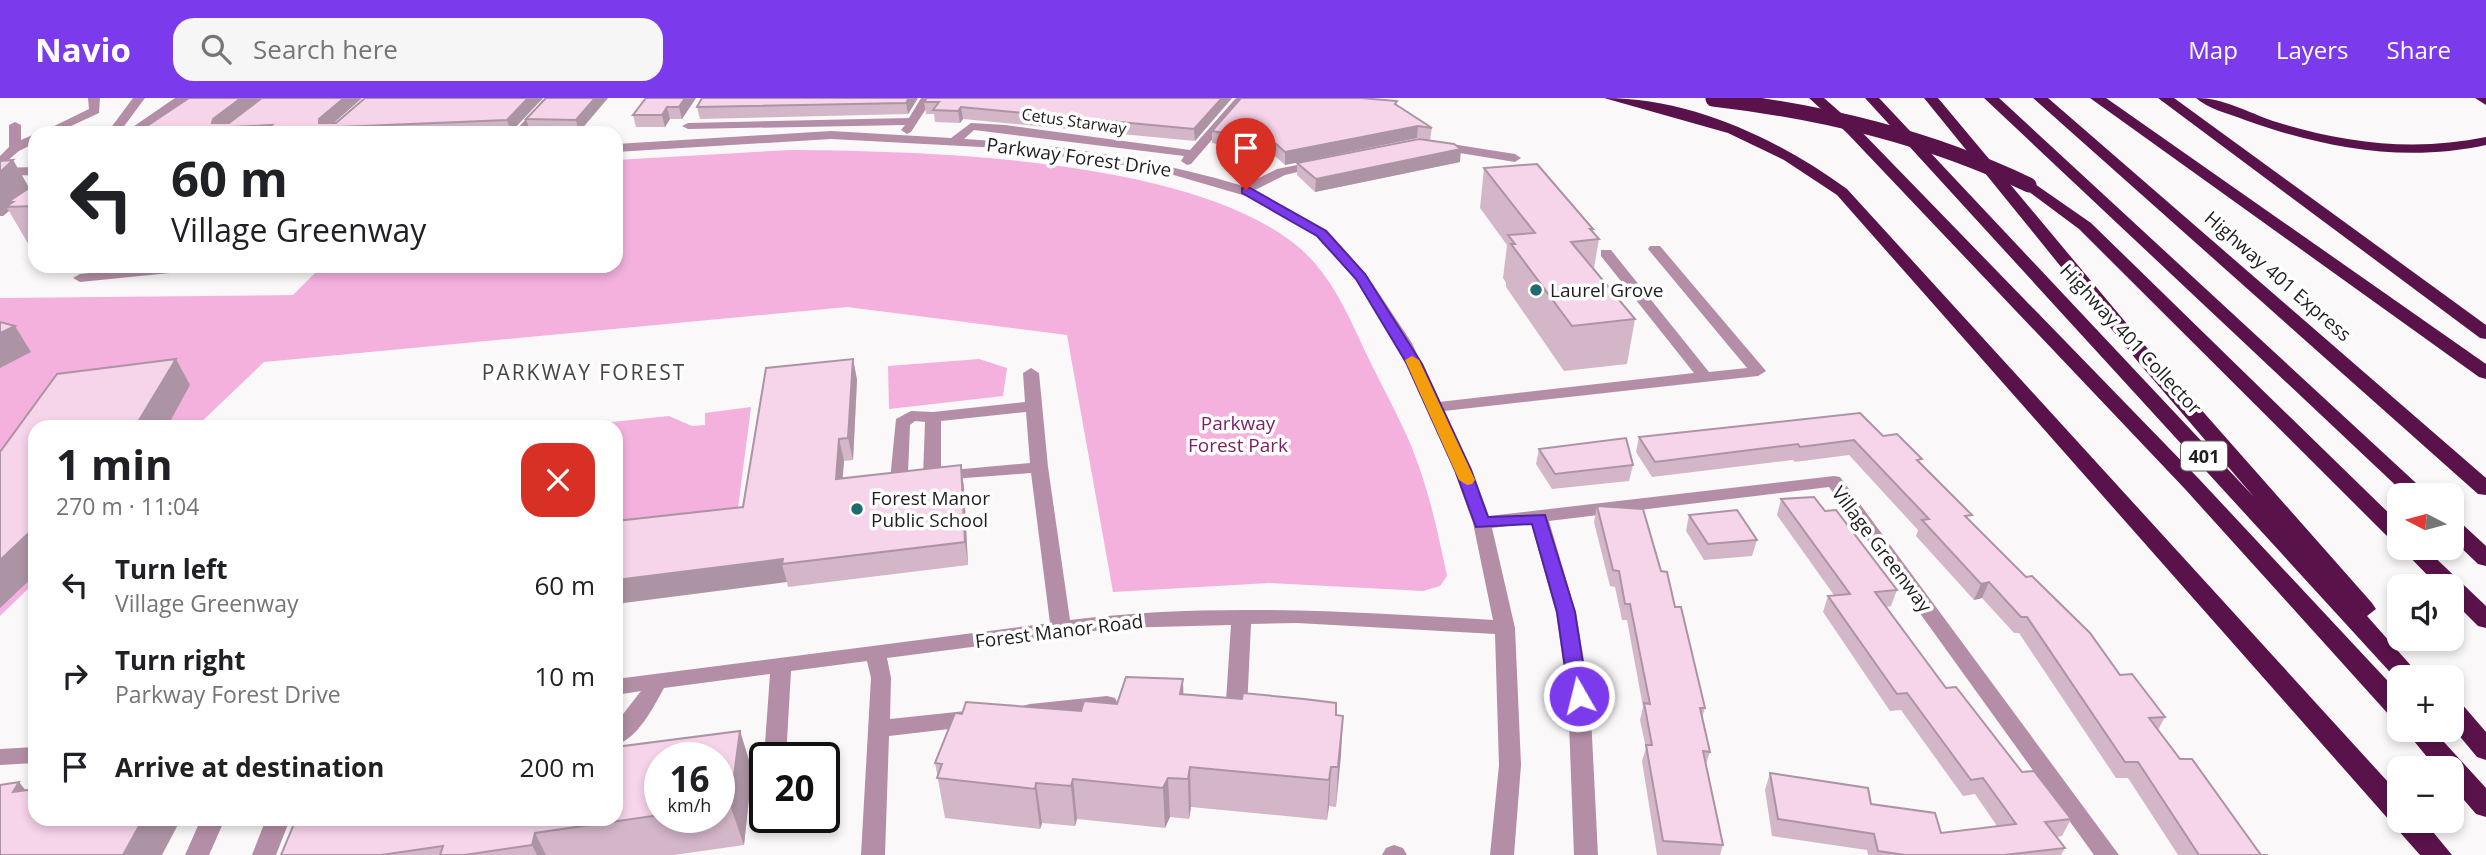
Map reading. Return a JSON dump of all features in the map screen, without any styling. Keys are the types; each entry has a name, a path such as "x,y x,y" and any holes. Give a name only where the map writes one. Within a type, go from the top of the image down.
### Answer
{"highway":[{"path":"1611,98 1693,116 1743,133 1790,157 1842,192 2387,799"},
{"path":"1705,98 1802,108 1887,127 1951,148 2029,185 2085,226 2387,523"},
{"path":"1816,98 1852,130 2192,484 2387,696"},
{"name":"Highway 401 Collector","path":"1872,98 2398,665"},
{"path":"1931,98 2146,359 2413,665"},
{"path":"1991,98 2405,483"},
{"name":"Highway 401 Express","path":"2040,98 2486,489"},
{"path":"2097,98 2486,373"},
{"path":"2165,98 2486,334"},
{"path":"2203,98 2245,117 2347,142 2426,149 2460,147 2486,141"},
{"path":"2464,538 2486,559"},
{"path":"2425,560 2439,574"},
{"path":"2464,598 2486,620"},
{"path":"2464,724 2486,750"},
{"path":"2464,737 2486,761"},
{"path":"2429,742 2486,806"},
{"path":"2418,833 2438,855"}],"street":[{"path":"54,126 58,122 95,111 94,98"},
{"path":"118,126 139,98"},
{"path":"141,126 183,98"},
{"path":"526,126 552,98"},
{"path":"900,138 927,98"},
{"path":"1178,172 1242,98"},
{"path":"675,144 691,121 913,121"},
{"path":"15,125 15,148"},
{"name":"Cetus Starway","path":"955,141 971,126 1004,128 1193,154"},
{"name":"Parkway Forest Drive","path":"623,148 831,135 955,141 1139,163 1246,190 1322,233 1361,277 1404,343 1436,407 1482,523 1506,628 1510,765 1502,855"},
{"path":"0,163 15,148 28,142"},
{"path":"1421,145 1515,158"},
{"path":"1246,190 1281,172 1337,160"},
{"path":"0,172 28,171"},
{"path":"1436,407 1758,371 1655,249"},
{"path":"1606,253 1705,377"},
{"path":"80,278 130,273"},
{"path":"1031,373 1039,467 1061,628"},
{"path":"1034,406 933,417 911,416 902,423 899,480 1039,467"},
{"path":"932,477 933,417"},
{"name":"Village Greenway","path":"1482,523 1834,481 2106,855"},
{"path":"1539,518 1566,612 1579,696 1586,855"},
{"name":"Forest Manor Road","path":"623,686 1117,621 1297,616 1506,628"},
{"path":"1194,708 1236,709 1241,618"},
{"path":"876,654 881,678 877,729 878,854"},
{"path":"776,742 782,667"},
{"path":"623,729 641,710 657,682"},
{"path":"877,729 1096,704 1124,705"},
{"path":"0,757 28,755"},
{"path":"197,855 210,826"},
{"path":"264,855 275,826"}],"green space":[{"name":"Parkway Forest Park","path":"790,150 990,158 1141,180 1210,200 1269,226 1313,261 1329,282 1349,317 1412,448 1432,512 1447,576 1440,586 1423,591 1269,583 1113,592 1067,335 847,307 264,362 203,420 28,420 28,589 0,616 0,298 293,295 315,273 623,273 623,160"},
{"path":"979,359 1007,368 1003,396 889,409 888,366"},
{"path":"751,407 736,524 623,534 623,421 669,416 692,426 705,425 705,413"}],"building":[{"path":"189,98 241,98 213,119 212,123 229,123 262,98 344,98 319,119 319,123 336,123 365,98 528,98 507,120 363,126 147,126"},
{"path":"546,98 595,98 576,120 526,119"},
{"path":"646,98 685,98 679,107 667,107 662,115 633,115"},
{"path":"702,98 909,98 906,103 697,107"},
{"path":"927,98 1222,98 1194,129 961,107 958,111 933,110 939,102 924,102"},
{"path":"1241,98 1361,98 1397,101 1395,104 1432,128 1418,126 1285,152 1276,144 1258,142 1251,151 1226,147 1236,135 1212,131"},
{"path":"1419,139 1454,144 1461,149 1316,179 1297,163"},
{"path":"13,160 0,172 0,161"},
{"path":"1537,164 1599,239 1571,242 1635,319 1572,326 1511,244 1515,244 1508,235 1535,233 1484,168"},
{"path":"28,189 28,206 6,207 13,202 8,202"},
{"path":"0,322 15,326 0,333"},
{"path":"176,359 139,420 28,420 28,534 0,560 0,452 57,374"},
{"path":"853,359 848,438 839,439 836,479 961,465 965,542 782,564 783,559 623,579 623,520 743,507 766,368"},
{"path":"1860,413 1883,436 1897,434 1922,459 1917,460 1972,515 1965,516 2026,577 2032,576 2090,633 2120,675 2132,674 2165,717 2149,718 2180,759 2192,759 2261,855 2199,855 2138,762 2125,762 2027,617 2021,617 1989,582 1981,584 1922,520 1929,519 1854,440 1800,447 1798,444 1655,462 1639,437"},
{"path":"1626,438 1633,465 1555,474 1539,449"},
{"path":"1814,497 1825,511 1836,510 1897,590 1875,592 1946,688 1956,687 2022,772 2034,771 2071,819 2045,822 2065,848 2004,855 1905,855 1878,851 1874,834 1778,819 1770,773 1868,788 1871,804 1935,813 1941,833 2016,824 1983,778 1971,780 1907,693 1897,694 1828,596 1850,594 1781,499"},
{"path":"1597,506 1643,509 1661,571 1667,572 1675,607 1681,607 1705,708 1700,708 1710,752 1703,751 1723,845 1663,841 1646,745 1652,745 1644,703 1650,704 1630,604 1625,604 1619,571 1613,570"},
{"path":"1737,510 1757,540 1708,544 1689,515"},
{"path":"1126,677 1183,679 1180,694 1242,699 1243,693 1336,703 1336,715 1343,716 1338,767 1331,767 1329,780 1190,767 1188,779 1168,778 1163,788 1073,779 1071,786 1036,783 1035,789 937,778 942,764 935,763 955,713 962,714 966,702 1081,711 1084,701 1117,704"},
{"path":"740,731 735,768 735,742 655,742"},
{"path":"644,743 644,817 623,820 623,746"},
{"path":"19,782 13,792 28,790 28,826 139,826 123,855 0,855 0,785"},
{"path":"293,826 584,826 535,833 532,845 464,855 440,855 443,846 381,855 281,855"}],"slow traffic":[{"path":"1412,360 1436,407 1467,480"}],"place":[{"name":"Laurel Grove","path":"1536,290"},
{"name":"Forest Manor Public School","path":"857,509"}],"district":[{"name":"PARKWAY FOREST","path":"584,372"}],"route":[{"path":"1246,190 1322,233 1361,277 1415,364 1463,470 1482,523 1539,518 1566,612 1579,696"}]}
